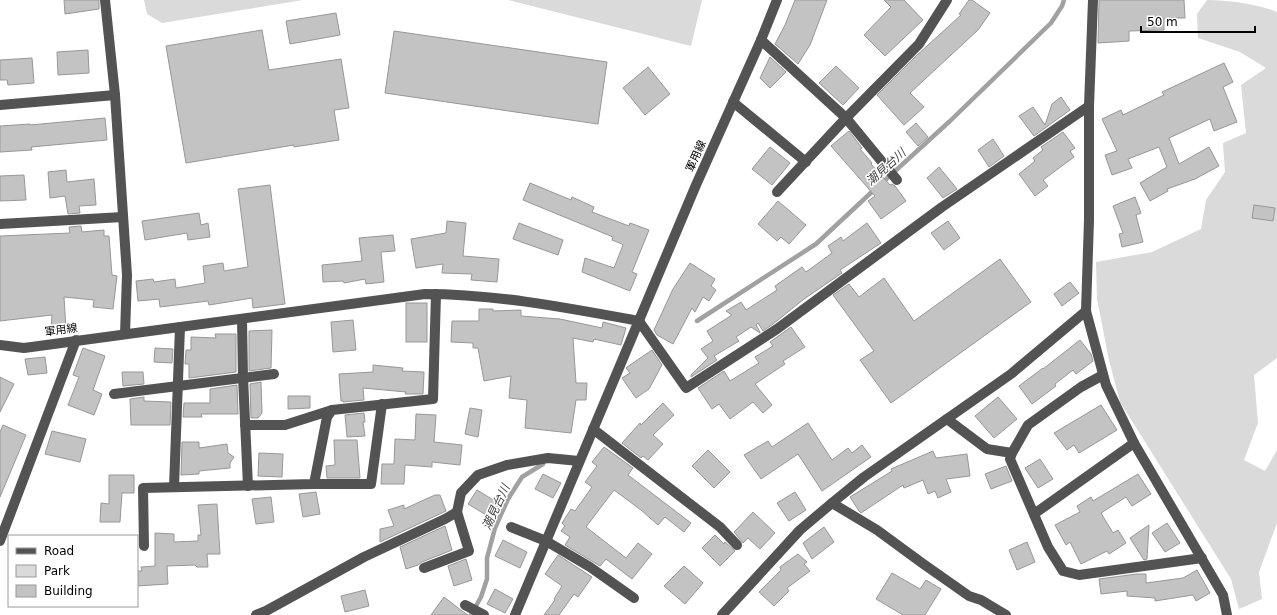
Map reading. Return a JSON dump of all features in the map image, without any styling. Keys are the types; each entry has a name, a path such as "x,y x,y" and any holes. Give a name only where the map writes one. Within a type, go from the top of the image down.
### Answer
{"street":[{"path":"105,0 115,95 124,217 127,275 125,334"},
{"name":"軍用線","path":"515,615 777,0"},
{"path":"777,192 846,118 919,44 947,0"},
{"path":"1093,0 1089,106 1089,220 1086,312 1106,385 1134,443 1223,595 1227,615"},
{"path":"761,40 846,118 896,180"},
{"path":"0,105 115,95"},
{"path":"733,102 806,162"},
{"path":"639,321 686,388 777,329 942,207 1089,106"},
{"path":"0,224 124,217"},
{"name":"軍用線","path":"0,345 24,348 425,294 457,294 503,299 639,321"},
{"path":"245,425 286,425 332,410 433,399 436,294"},
{"path":"722,615 800,530 832,503 864,477 1011,374 1086,312"},
{"path":"242,319 248,486"},
{"path":"174,487 180,327"},
{"path":"0,541 4,520 76,340"},
{"path":"114,394 274,374"},
{"path":"1104,375 1081,387 1028,424 1010,459 1048,547 1062,571 1078,575 1202,558"},
{"path":"144,546 143,488 371,484 382,404"},
{"path":"314,484 327,417 332,410"},
{"path":"947,419 986,449 1012,453"},
{"path":"593,429 720,527 737,545"},
{"path":"1034,514 1134,443"},
{"path":"424,568 470,551 457,512 461,493 478,475 507,465 548,458 579,462"},
{"path":"832,503 877,530 969,596 981,600 1006,615"},
{"path":"256,615 266,611 364,557 457,512"},
{"path":"511,527 546,541 590,567 634,598"},
{"path":"467,606 482,614"}],"green space":[{"path":"144,0 303,0 162,23 147,14"},
{"path":"508,0 702,0 691,46"},
{"path":"1207,0 1243,3 1277,12 1277,358 1254,375 1258,423 1244,460 1265,471 1277,450 1277,523 1259,572 1262,599 1239,609 1231,579 1120,402 1109,360 1097,299 1096,262 1152,252 1201,229 1206,200 1225,172 1223,143 1246,133 1241,85 1266,68 1240,52 1198,38 1197,14"}],"building":[{"path":"64,0 99,0 99,9 65,14"},
{"path":"795,0 827,0 810,45 798,64 775,44 785,25"},
{"path":"884,0 904,0 923,20 885,56 864,35 891,7"},
{"path":"969,0 972,0 990,13 978,30 910,93 924,107 904,125 877,95 916,56 961,15 959,14"},
{"path":"1099,0 1184,0 1185,18 1164,18 1164,30 1129,31 1129,41 1098,43"},
{"path":"336,13 340,35 290,44 286,21"},
{"path":"262,30 269,70 341,59 349,108 334,110 339,140 294,147 294,145 186,163 166,46"},
{"path":"394,31 607,62 598,124 385,93"},
{"path":"88,50 89,73 58,75 57,52"},
{"path":"770,57 786,72 770,88 760,78"},
{"path":"32,58 34,83 8,85 7,80 0,80 0,60"},
{"path":"1224,63 1233,82 1223,87 1237,122 1214,131 1210,119 1169,138 1179,164 1209,147 1219,166 1195,179 1167,189 1168,191 1150,201 1140,183 1167,167 1159,147 1128,159 1132,168 1112,175 1105,155 1117,151 1102,119 1121,110 1123,115 1164,95 1162,92"},
{"path":"836,66 859,88 843,105 819,83"},
{"path":"648,67 670,94 645,115 623,88"},
{"path":"1061,97 1070,110 1034,136 1019,116 1033,107 1045,125 1052,104"},
{"path":"105,118 107,140 31,147 32,150 0,152 0,126 30,125"},
{"path":"916,123 928,137 918,146 906,132"},
{"path":"849,131 862,148 860,149 872,163 871,164 890,185 892,184 895,186 906,201 881,219 868,201 875,196 831,146"},
{"path":"1063,132 1075,148 1070,151 1074,157 1043,180 1048,186 1035,196 1019,174 1035,161 1033,158 1043,150 1041,147"},
{"path":"993,139 1004,156 989,167 978,150"},
{"path":"770,147 790,163 772,185 752,169"},
{"path":"939,167 957,189 943,198 927,178"},
{"path":"66,170 67,182 94,179 96,205 79,206 80,213 68,214 65,196 50,198 48,172"},
{"path":"24,175 26,200 0,201 0,176"},
{"path":"530,183 571,200 572,197 594,207 592,212 629,226 630,223 649,230 632,272 637,274 630,291 582,272 585,258 614,268 623,245 612,240 613,237 523,200"},
{"path":"270,185 285,304 253,308 252,298 209,305 208,301 160,307 159,299 138,301 136,281 153,279 154,282 175,279 176,288 205,283 203,266 223,263 224,271 248,267 238,189"},
{"path":"1135,197 1141,213 1136,215 1143,242 1122,247 1119,234 1123,233 1113,206"},
{"path":"778,201 806,225 789,244 781,237 777,241 758,224"},
{"path":"1254,205 1275,208 1273,221 1252,218"},
{"path":"199,213 201,225 208,223 210,237 188,240 187,233 145,240 142,221"},
{"path":"447,221 466,223 463,256 499,259 497,282 471,280 472,274 442,273 443,264 416,268 411,239 446,233"},
{"path":"948,221 960,238 944,250 931,233"},
{"path":"519,223 563,240 558,255 513,239"},
{"path":"867,223 881,243 840,270 842,273 804,299 763,331 758,323 756,325 760,333 751,327 736,337 739,341 714,356 717,360 691,377 691,375 708,358 701,349 713,341 707,331 732,315 726,311 741,302 746,310 777,290 775,286 802,267 806,272 832,253 828,246 841,237 843,241"},
{"path":"81,226 82,232 104,230 104,236 109,236 112,275 117,276 113,309 93,307 94,300 64,297 66,329 51,330 52,315 0,321 0,236 70,233 69,227"},
{"path":"393,235 395,251 381,252 384,282 366,284 365,279 344,283 343,281 323,282 322,265 362,261 359,238"},
{"path":"1000,259 1031,302 891,403 860,360 874,351 833,295 849,284 859,297 884,278 914,321"},
{"path":"690,263 715,279 711,286 716,290 709,301 703,297 695,312 692,308 673,344 657,335 654,330 673,289"},
{"path":"1070,282 1079,293 1062,306 1054,294"},
{"path":"406,303 427,303 427,342 406,342"},
{"path":"479,309 493,309 493,311 521,310 521,316 560,319 602,328 603,322 626,328 621,345 594,339 593,342 573,338 576,383 587,383 586,400 576,400 571,433 525,428 527,400 509,398 511,376 484,381 478,348 473,348 473,343 451,342 452,321 479,321"},
{"path":"353,320 356,350 333,352 331,322"},
{"path":"791,327 805,347 783,361 785,364 755,384 772,405 763,413 753,402 730,419 719,404 712,409 698,388 724,371 730,381 759,363 755,357 773,346 770,342"},
{"path":"272,330 271,368 249,371 249,331"},
{"path":"215,334 236,334 236,372 189,378 189,364 185,364 186,350 191,350 191,337 216,338"},
{"path":"1080,340 1091,354 1093,361 1076,374 1073,370 1055,384 1056,386 1032,404 1019,386"},
{"path":"83,348 105,356 93,390 102,394 94,415 68,405 79,377 73,375"},
{"path":"155,348 173,349 172,363 154,362"},
{"path":"652,350 662,365 649,389 636,398 622,378 630,373 626,368 627,367"},
{"path":"45,357 47,373 28,375 25,359"},
{"path":"373,365 403,368 402,371 424,372 423,394 405,394 406,392 363,388 364,400 341,401 339,374 373,372"},
{"path":"122,372 143,372 144,384 123,386"},
{"path":"0,377 14,384 0,412"},
{"path":"261,382 262,413 258,418 251,418 250,384"},
{"path":"237,385 238,414 201,414 202,417 183,417 184,403 210,403 210,389"},
{"path":"288,396 310,396 310,408 288,409"},
{"path":"144,397 144,401 171,402 170,425 131,425 130,399"},
{"path":"998,397 1017,419 994,438 975,416"},
{"path":"663,403 674,415 653,435 663,444 648,460 643,456 641,458 622,443 640,423 641,425"},
{"path":"1101,405 1117,430 1079,453 1074,445 1067,450 1054,433"},
{"path":"470,408 482,410 478,437 465,434"},
{"path":"364,413 365,422 363,422 365,436 347,437 345,415"},
{"path":"416,414 436,415 434,442 462,445 460,465 432,462 432,467 405,465 404,484 381,484 382,464 394,464 395,439 415,440"},
{"path":"808,423 832,460 848,448 852,453 862,445 871,457 822,491 798,454 761,479 744,455 768,441 772,447"},
{"path":"3,425 26,435 0,497 0,432"},
{"path":"52,431 86,439 80,462 45,454"},
{"path":"334,440 357,440 360,478 327,478 326,466 335,465"},
{"path":"182,442 199,442 199,448 227,444 228,453 234,457 230,463 230,468 199,471 199,474 181,475"},
{"path":"604,447 633,468 628,475 691,523 684,532 665,517 658,525 614,490 586,527 626,558 638,543 652,554 632,579 606,559 600,566 565,545 570,537 561,531 565,526 562,523 571,509 575,511 592,487 585,482 597,466 592,462"},
{"path":"708,450 730,472 714,488 692,466"},
{"path":"933,451 936,458 967,454 970,476 946,479 951,492 938,498 935,491 928,494 923,480 904,488 903,485 861,513 859,511 850,497 892,471 891,469"},
{"path":"259,453 283,454 282,477 258,476"},
{"path":"1040,459 1053,479 1038,488 1025,468"},
{"path":"1006,466 1012,481 991,489 985,474"},
{"path":"543,474 561,483 553,498 535,489"},
{"path":"1138,474 1151,494 1132,506 1126,497 1101,513 1113,533 1118,530 1126,543 1109,554 1107,551 1081,564 1070,542 1066,545 1055,525 1080,512 1077,506 1091,497 1093,501"},
{"path":"109,475 134,475 134,493 122,493 120,522 100,522 101,503 109,504"},
{"path":"477,490 500,504 491,518 468,504"},
{"path":"316,492 320,514 303,517 299,494"},
{"path":"795,492 806,510 789,521 777,503"},
{"path":"435,495 440,495 446,511 380,542 380,529 394,526 388,510 404,505 404,509"},
{"path":"271,497 274,522 256,524 252,499"},
{"path":"217,504 220,554 207,554 208,567 197,567 195,565 167,566 168,584 138,586 138,571 142,571 141,567 155,566 155,533 174,534 174,542 198,541 198,535 201,535 198,505"},
{"path":"753,512 775,533 760,549 748,538 743,543 734,532"},
{"path":"1167,523 1180,543 1165,552 1152,533"},
{"path":"1149,525 1147,559 1144,560 1130,538"},
{"path":"445,526 452,550 406,569 400,547"},
{"path":"824,527 834,542 812,559 803,543"},
{"path":"715,535 724,544 725,542 735,551 720,566 702,548"},
{"path":"503,540 527,552 520,568 495,556"},
{"path":"1027,542 1035,562 1017,570 1009,550"},
{"path":"798,554 807,562 804,564 810,571 787,588 789,591 774,606 759,592 781,570 780,567"},
{"path":"558,555 592,577 578,597 574,594 559,615 544,615 555,600 554,599 562,586 545,574"},
{"path":"466,559 472,580 454,586 448,566"},
{"path":"684,566 703,583 685,604 664,586"},
{"path":"1197,570 1210,593 1196,601 1193,595 1155,601 1155,598 1127,596 1127,591 1101,594 1099,579 1146,574 1146,583 1183,578"},
{"path":"892,573 920,589 926,580 941,589 925,615 903,615 876,599"},
{"path":"495,589 513,599 505,613 487,604"},
{"path":"365,590 369,606 345,612 341,596"},
{"path":"444,597 462,611 468,615 431,615"}],"waterway":[{"name":"潮見台川","path":"882,183 950,121 1051,23 1062,6 1064,0"},
{"name":"潮見台川","path":"697,321 816,244 875,189"},
{"name":"潮見台川","path":"471,615 481,597 487,579 487,558 495,528 508,499 522,477 543,464"}]}
